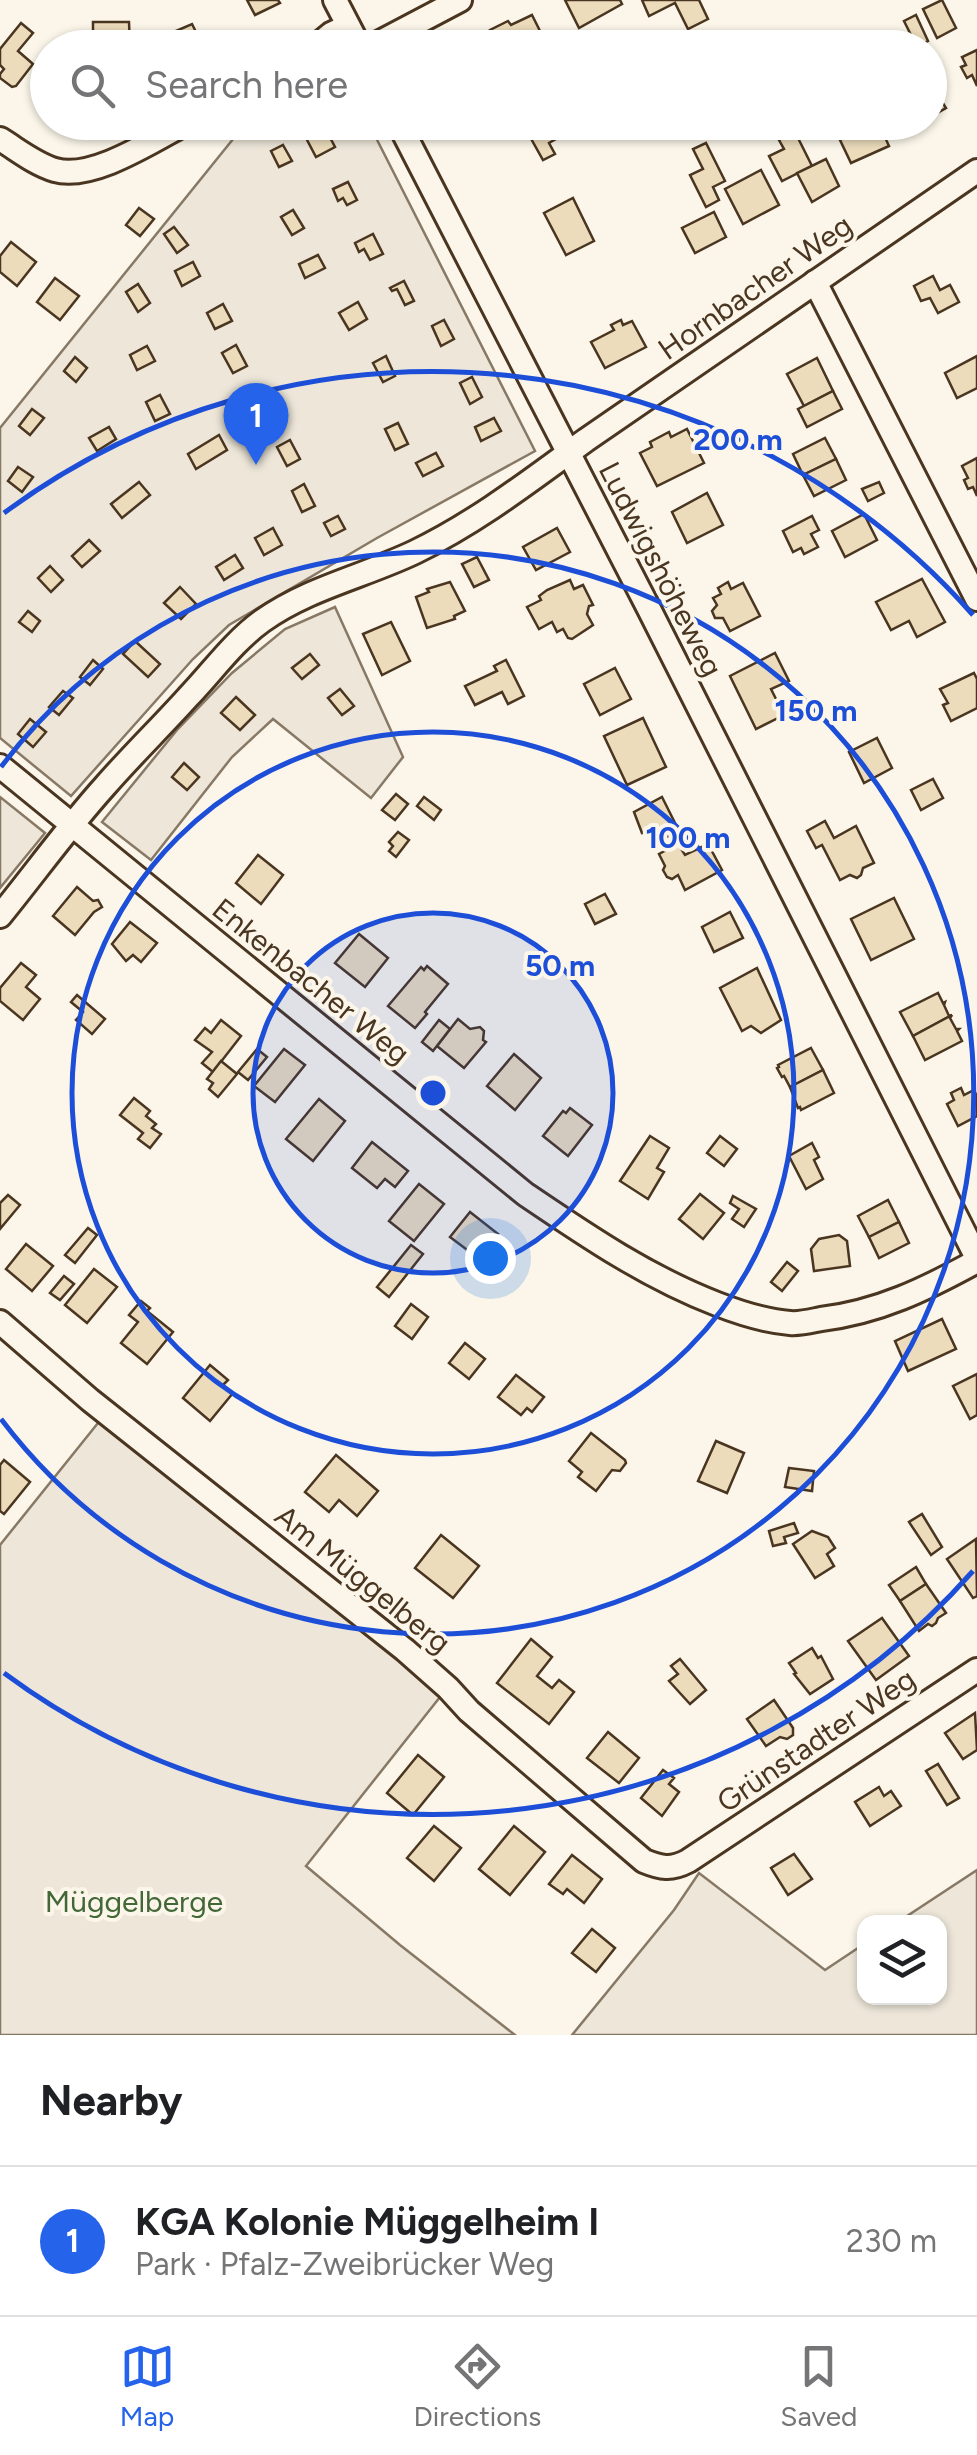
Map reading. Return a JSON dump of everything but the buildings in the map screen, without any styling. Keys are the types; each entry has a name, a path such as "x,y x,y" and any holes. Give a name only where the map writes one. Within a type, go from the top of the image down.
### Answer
{"street":[{"path":"335,0 350,30"},
{"path":"403,30 460,0"},
{"path":"340,30 348,26"},
{"path":"0,138 60,172 105,164 152,140"},
{"name":"Ludwigshöheweg","path":"407,140 977,1260"},
{"name":"Hornbacher Weg","path":"0,916 104,786 236,642 264,620 303,598 448,534 545,472 977,171"},
{"path":"815,282 977,599"},
{"name":"Enkenbacher Weg","path":"0,766 525,1194 647,1273 747,1316 792,1323 853,1315 922,1290 977,1260"},
{"name":"Am Müggelberg","path":"0,1322 90,1400 405,1650 469,1712 644,1861 663,1868 675,1868 688,1861"},
{"name":"Grünstadter Weg","path":"688,1861 977,1670"}],"green space":[{"path":"232,140 377,140 535,451 229,625 193,659 71,796 0,738 0,428"},
{"path":"335,607 403,757 371,798 273,719 232,757 151,860 102,822 177,730 232,673 285,629"},
{"path":"0,797 45,833 0,888"},
{"name":"Müggelberge","path":"102,1418 444,1692 306,1866 515,2035 0,2035 0,1545"},
{"path":"977,1870 977,2035 572,2035 674,1910 699,1873 825,1970 857,1949 857,2005 947,2005 947,1915 909,1915"}],"place":[{"name":"KGA Kolonie Müggelheim I","path":"256,465"}]}
